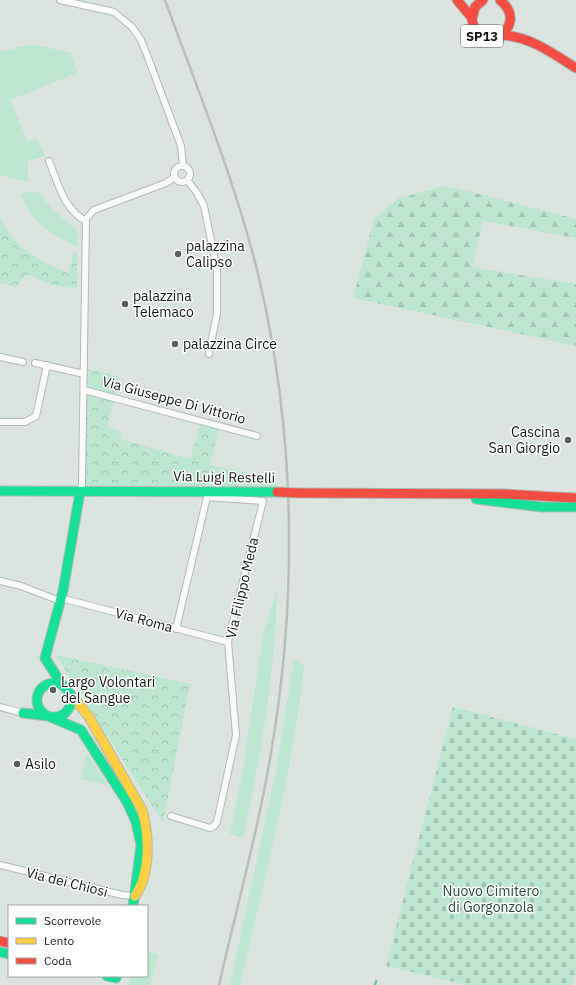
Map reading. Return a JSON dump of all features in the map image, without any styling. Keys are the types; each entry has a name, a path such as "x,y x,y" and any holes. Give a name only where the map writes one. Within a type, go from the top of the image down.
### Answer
{"street":[{"path":"60,0 114,12 132,27 141,40 181,146 183,166"},
{"name":"SP13","path":"457,0 472,18"},
{"name":"SP13","path":"461,0 481,1"},
{"name":"SP13","path":"501,0 509,8 511,20 509,28 502,35"},
{"name":"SP13","path":"481,1 473,10 472,18 475,30 483,36 492,38 502,35 517,36 530,41 576,68"},
{"name":"SP13","path":"511,20 530,41"},
{"path":"49,162 71,210 86,221 90,213 94,210 166,182 175,177"},
{"path":"183,166 187,167 190,171 190,177 187,180 180,182 175,177 175,170 183,166"},
{"path":"187,180 197,193 204,206 217,270 217,313 209,354"},
{"name":"Via Giuseppe Di Vittorio","path":"66,689 46,659 46,653 60,599 80,492 84,390 86,221"},
{"path":"0,357 23,362"},
{"path":"36,363 84,374"},
{"path":"0,422 25,422 35,416 47,365"},
{"name":"Via Giuseppe Di Vittorio","path":"84,390 258,436"},
{"name":"Via Luigi Restelli","path":"0,491 80,492 185,490 298,493 505,494 576,498"},
{"name":"Via Luigi Restelli","path":"447,494 542,506 576,507"},
{"name":"Via Filippo Meda","path":"171,816 210,828 217,822 236,735 228,642 262,501 207,498 176,629"},
{"name":"Via Roma","path":"0,581 21,586 60,599 228,642"},
{"path":"133,905 135,896 134,887 141,845 132,811 86,736 79,728 48,716 42,712 38,706 37,697 46,685 60,685 79,702 138,800 144,815 148,833 148,852 140,889 135,896"},
{"path":"0,706 23,713 60,716 67,710 70,700 66,689"},
{"name":"Via dei Chiosi","path":"0,865 122,895 135,896"}],"green space":[{"path":"32,44 71,53 77,73 10,100 28,142 37,138 45,156 28,161 28,182 0,175 0,52"},
{"path":"441,187 456,188 576,219 576,238 483,221 472,267 576,284 576,346 353,298 374,219 399,198"},
{"path":"29,191 39,192 51,208 77,230 78,247 51,232 37,221 31,214 21,195"},
{"path":"0,218 21,246 37,258 68,273 74,252 77,252 77,289 49,284 26,274 16,287 0,283"},
{"path":"84,368 120,377 107,427 122,432 120,439 190,459 201,421 220,426 210,465 274,478 277,487 79,491"},
{"path":"277,589 276,621 266,714 256,776 243,838 230,834 242,775 263,636"},
{"path":"56,655 190,684 163,823"},
{"path":"294,660 304,665 293,746 277,826 240,985 230,985 275,776"},
{"name":"Nuovo Cimitero di Gorgonzola","path":"453,707 576,739 576,972 572,985 467,985 386,966"},
{"path":"87,753 107,785 81,779"},
{"path":"148,950 158,955 150,985 128,985 131,977 148,977"}],"waterway":[{"path":"375,985 376,981"}],"railway":[{"path":"165,0 227,170 249,239 270,332 286,450 289,510 289,569 286,629 280,688 272,747 261,807 219,985"}],"traffic: fast":[{"path":"0,491 277,492"},
{"path":"79,704 61,683 45,658 63,591 80,492"},
{"path":"476,499 542,507 576,507"},
{"path":"54,683 66,688 71,700 66,712 54,717 42,712 37,700 42,688 54,683"},
{"path":"23,713 48,716 81,730 127,802 136,822 141,845 133,905"},
{"path":"0,952 8,954"},
{"path":"112,977 116,977"}],"traffic: slow":[{"path":"79,704 89,717 142,810 146,831 147,854 144,876 135,896"}],"traffic: jam":[{"path":"457,0 472,18"},
{"path":"483,0 475,7 472,20 477,31 484,36 493,37 501,34 507,28 510,20 508,10 500,0"},
{"path":"502,35 513,36 532,42 550,51 576,68"},
{"path":"277,492 298,493"},
{"path":"298,493 505,494 576,498"},
{"path":"0,941 8,943"}],"place":[{"name":"palazzina Calipso","path":"178,254"},
{"name":"palazzina Telemaco","path":"125,304"},
{"name":"palazzina Circe","path":"175,344"},
{"name":"Cascina San Giorgio","path":"568,440"},
{"name":"Largo Volontari del Sangue","path":"53,690"},
{"name":"Asilo","path":"17,764"}]}
